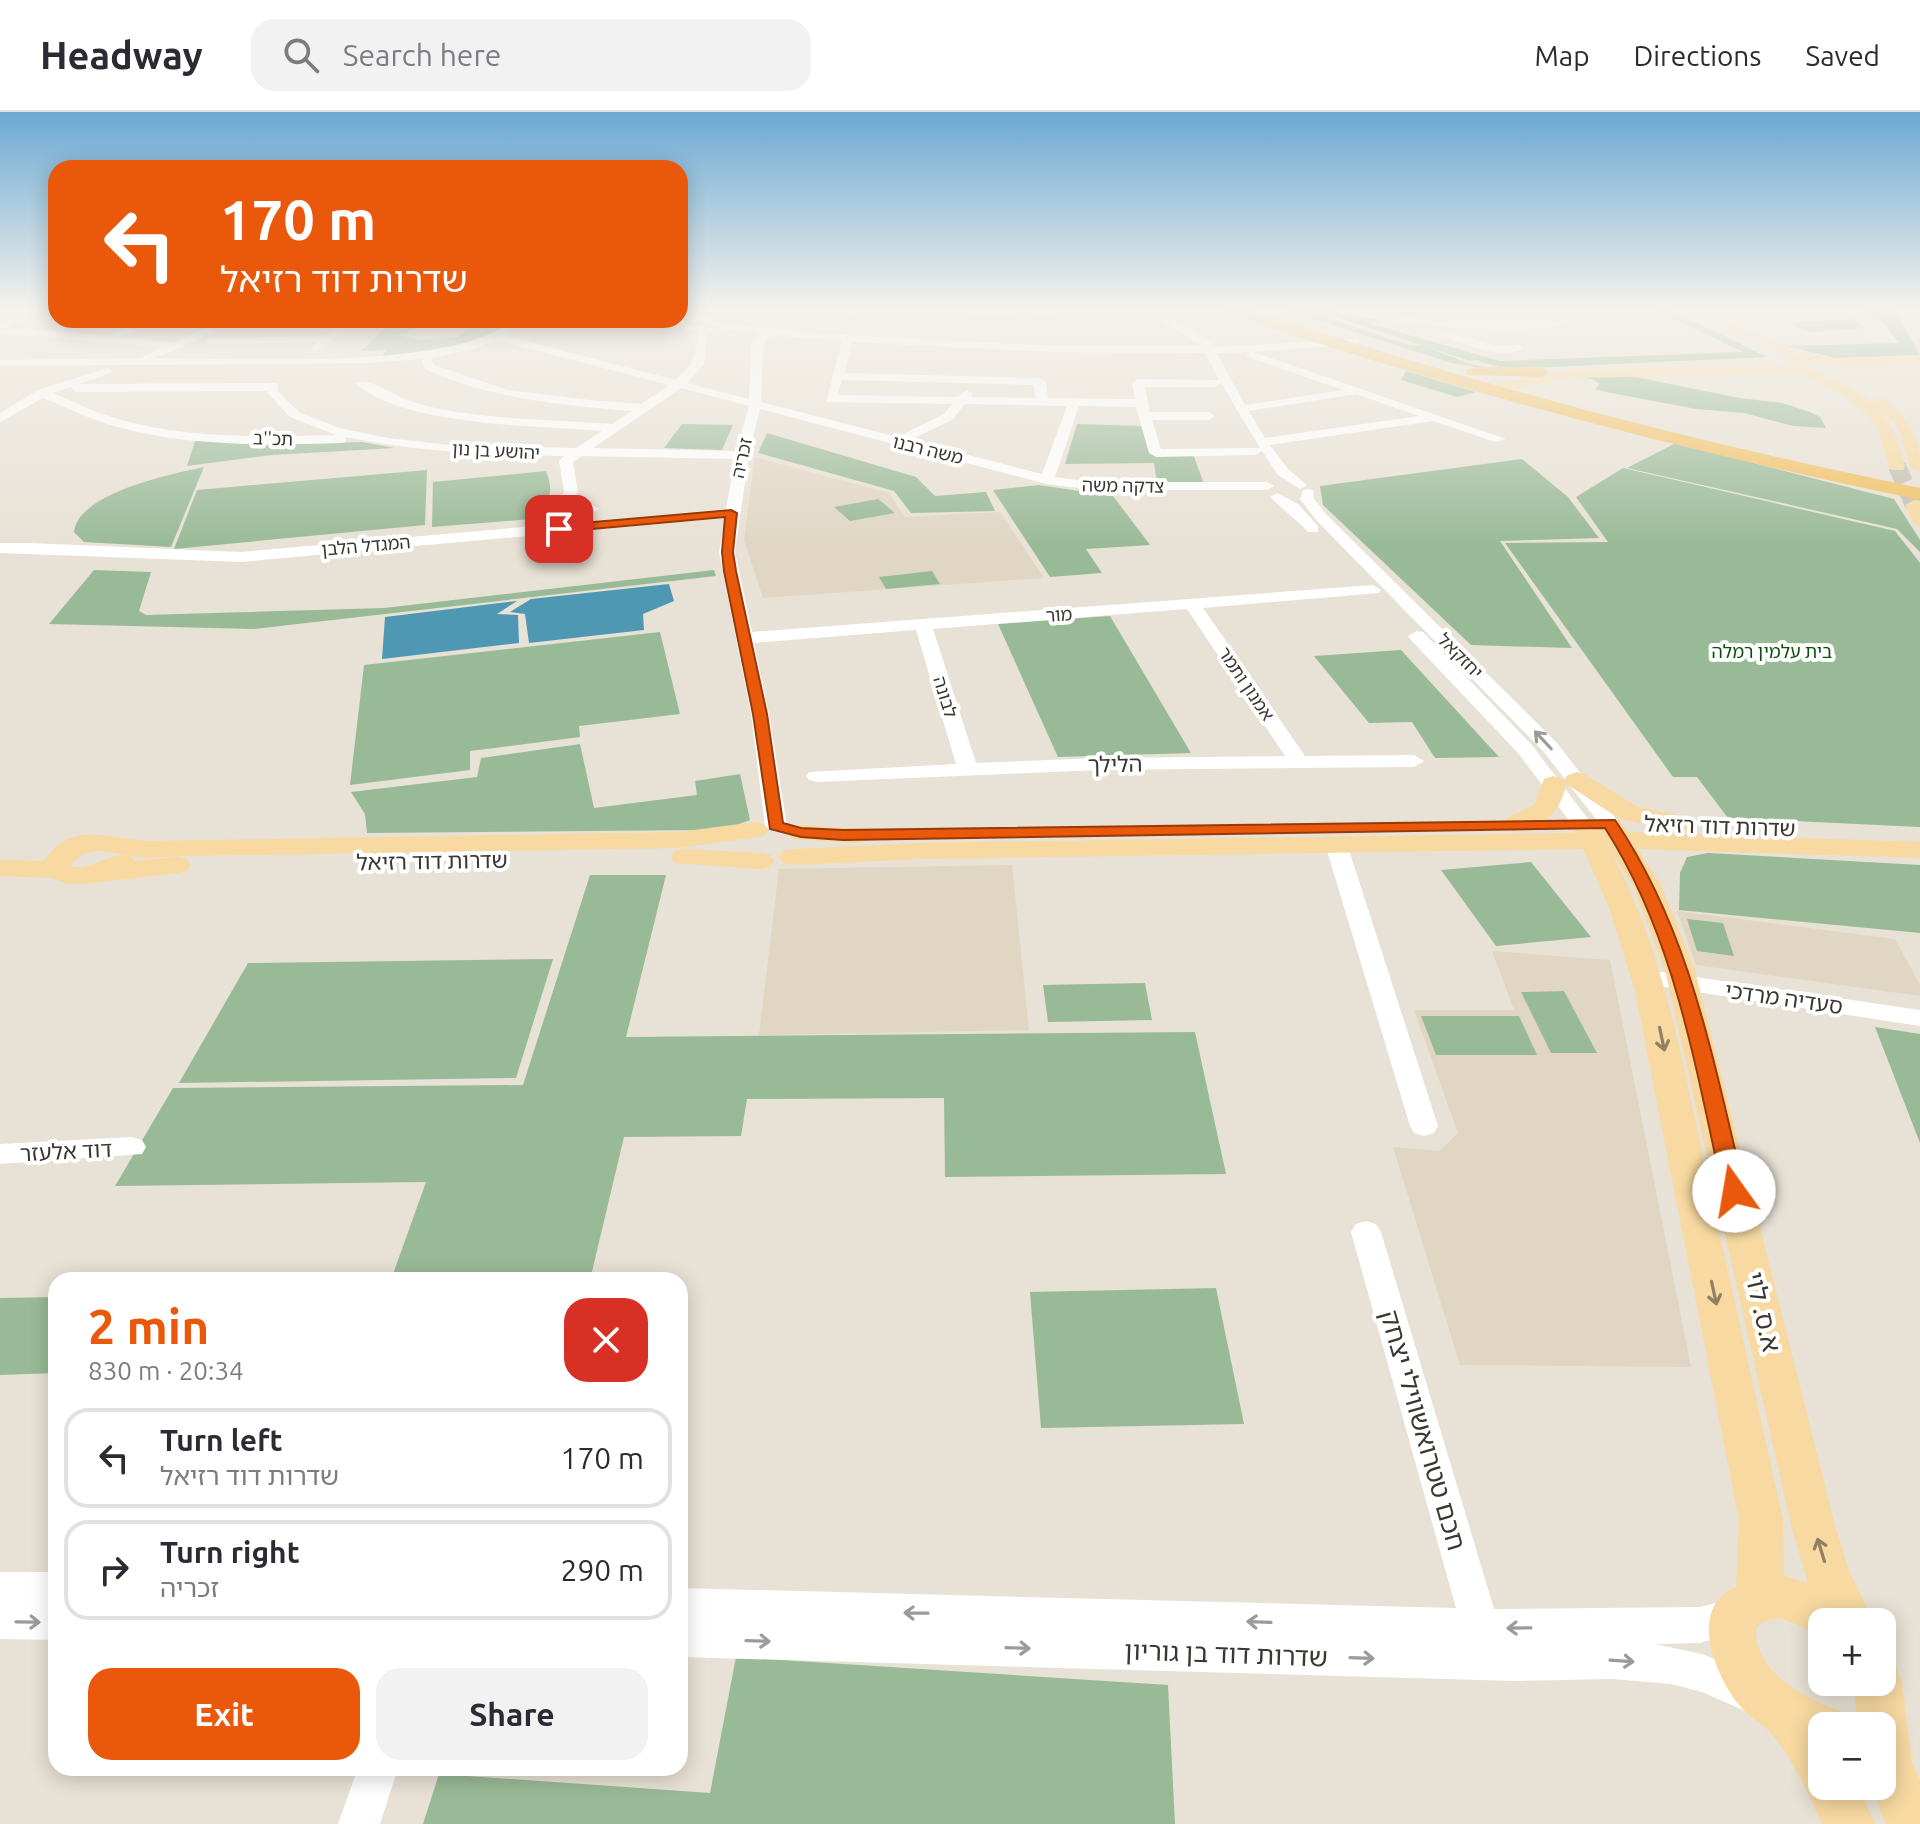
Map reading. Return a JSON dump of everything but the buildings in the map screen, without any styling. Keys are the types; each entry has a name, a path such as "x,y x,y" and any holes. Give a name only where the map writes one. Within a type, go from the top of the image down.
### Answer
{"highway":[{"path":"1502,387 1726,451 1884,487 1918,504"},
{"path":"1503,387 1859,469 1920,479"},
{"path":"1539,387 1569,402"}],"main road":[{"path":"1837,387 1880,418 1897,466"},
{"path":"1861,387 1899,417 1909,432 1919,467"},
{"path":"1516,832 1546,810 1565,782 1629,813 1685,832"},
{"path":"1516,832 1588,863 1616,884"},
{"name":"שדרות דוד רזיאל","path":"781,836 854,852 1336,844 1516,832"},
{"name":"א.ס. לוי","path":"1601,832 1634,930 1665,980 1814,1529 1828,1576 1843,1608"},
{"name":"א.ס. לוי","path":"1601,832 1653,898 1761,1520 1761,1579 1732,1635 1735,1656 1747,1679 1792,1715"},
{"path":"1653,898 1652,856 1657,848 1685,832"},
{"name":"שדרות דוד רזיאל","path":"1685,832 1920,850"},
{"name":"שדרות דוד רזיאל","path":"77,847 105,840 127,847 186,848 843,835 1920,834"},
{"name":"שדרות דוד רזיאל","path":"58,870 75,877 174,865 691,857 777,861 781,836"},
{"path":"0,851 77,847"},
{"path":"0,868 58,870 58,861 62,856 77,847"},
{"path":"103,872 126,857 127,847"},
{"path":"1746,1608 1778,1597 1812,1608"},
{"path":"1876,1711 1887,1764 1912,1824"},
{"path":"1792,1715 1808,1744"},
{"path":"1838,1800 1849,1824"}],"street":[{"path":"0,418 19,405 60,387"},
{"path":"48,391 109,387"},
{"name":"יהושע בן נון","path":"276,387 272,391 279,405 323,427 370,439 488,452 742,455"},
{"path":"368,387 402,402 439,413 614,428"},
{"path":"477,387 530,398 645,408"},
{"path":"603,508 560,512 571,492 566,461 675,387"},
{"name":"משה רבנו","path":"689,387 1041,478"},
{"name":"זכריה","path":"756,387 755,405 731,513 727,552 746,638 781,836"},
{"path":"833,387 830,399 1074,404 1209,416"},
{"path":"891,400 898,387"},
{"path":"896,442 935,425 962,402 970,387"},
{"path":"1040,387 1042,403"},
{"path":"1139,387 1156,453 1258,446 1437,417"},
{"name":"יחזקאל","path":"1218,387 1258,446 1304,489 1307,499 1321,517 1529,726 1601,832"},
{"name":"יחזקאל","path":"1228,387 1258,446 1271,490 1293,507 1516,739 1565,782 1601,832"},
{"path":"1346,387 1500,439"},
{"name":"תכ''ב","path":"48,391 109,421 134,427 259,440 370,439"},
{"path":"1241,409 1358,391"},
{"path":"480,397 493,392"},
{"path":"370,439 466,402"},
{"path":"1041,478 1074,404"},
{"path":"0,405 19,405"},
{"path":"302,440 323,427"},
{"name":"צדקה משה","path":"1041,478 1079,485 1271,490 1296,498 1304,489"},
{"path":"662,503 705,500"},
{"name":"המגדל הלבן","path":"0,548 46,546 193,557 241,557 731,513"},
{"name":"מור","path":"746,638 1373,590"},
{"name":"אמנון ותמר","path":"1193,606 1299,762"},
{"name":"לבונה","path":"923,625 968,770"},
{"name":"הלילך","path":"816,776 1099,764 1414,761"},
{"path":"1336,844 1424,1126"},
{"name":"סעדיה מרדכי","path":"1665,980 1920,1018"},
{"name":"דוד אלעזר","path":"0,1154 132,1147"},
{"name":"חכם טטרואשווילי יצחק","path":"1366,1232 1480,1627"},
{"path":"0,1589 48,1590"},
{"name":"שדרות דוד בן גוריון","path":"688,1606 1480,1627 1700,1625 1746,1608"},
{"path":"0,1621 48,1622"},
{"name":"שדרות דוד בן גוריון","path":"688,1639 1516,1662 1606,1660 1671,1665 1721,1679 1792,1715"},
{"path":"359,1824 375,1776"}],"shaded area":[{"path":"755,457 889,493 905,517 1000,512 1044,578 763,598 744,540"},
{"path":"1012,865 1029,1030 759,1035 779,869"},
{"path":"1677,911 1895,939 1920,985 1920,996 1696,965"},
{"path":"1492,951 1610,960 1691,1367 1460,1365 1393,1147 1439,1151 1458,1133 1414,1010 1514,1010"}],"green space":[{"path":"1424,387 1459,387 1476,392 1457,397"},
{"path":"1684,387 1783,403 1820,417 1826,428 1793,426 1744,413 1696,409 1595,389"},
{"path":"682,424 733,425 722,450 664,448"},
{"path":"1077,424 1142,426 1151,454 1193,454 1204,484 1157,483 1154,463 1065,464"},
{"path":"767,433 916,477 935,496 986,492 995,511 911,513 894,491 758,453"},
{"path":"196,438 268,445 362,442 395,448 272,455 187,466"},
{"path":"1676,443 1894,499 1920,540 1920,552 1897,529 1627,468"},
{"path":"1522,459 1568,497 1599,538 1500,541 1572,648 1471,645 1323,505 1320,486"},
{"path":"204,467 171,547 84,542 74,532 79,518 108,496 149,480"},
{"name":"בית עלמין רמלה","path":"1623,468 1895,531 1920,563 1920,827 1728,818 1697,777 1673,777 1505,543 1608,542 1576,497"},
{"path":"427,470 425,525 174,549 197,490"},
{"path":"546,471 549,497 532,519 432,527 433,482"},
{"path":"1039,485 1113,496 1150,545 1086,549 1102,573 1050,577 993,490"},
{"path":"878,499 895,513 850,521 834,507"},
{"path":"94,570 151,572 139,611 146,615 384,608 714,570 716,576 254,629 49,624"},
{"path":"932,571 940,584 886,589 879,577"},
{"path":"1110,616 1191,753 1058,757 998,624"},
{"path":"660,632 680,714 579,726 580,737 470,751 470,770 350,785 364,665"},
{"path":"1401,650 1499,757 1435,758 1412,722 1369,723 1314,656"},
{"path":"580,744 594,808 697,795 695,781 740,774 750,820 731,827 702,830 367,833 365,814 351,792 477,777 481,758"},
{"path":"1708,853 1920,865 1920,933 1679,910 1680,873 1687,857"},
{"path":"1531,862 1591,937 1496,946 1441,870"},
{"path":"590,875 666,875 626,1037 1195,1032 1226,1174 945,1177 944,1098 747,1099 741,1136 624,1137 592,1272 394,1272 426,1182 115,1186 173,1088 523,1085"},
{"path":"1687,919 1723,923 1734,956 1697,951"},
{"path":"553,959 516,1078 179,1083 248,963"},
{"path":"1145,983 1152,1020 1048,1022 1043,985"},
{"path":"1564,991 1597,1053 1551,1053 1521,992"},
{"path":"1421,1016 1519,1016 1537,1055 1436,1055"},
{"path":"1875,1027 1920,1034 1920,1143"},
{"path":"1216,1288 1244,1424 1041,1428 1030,1292"},
{"path":"48,1297 48,1373 0,1375 0,1298"},
{"path":"736,1657 1168,1685 1175,1824 423,1824 438,1776 710,1793"}],"water":[{"path":"669,584 674,601 643,614 644,630 529,643 525,614 510,612 531,599"},
{"path":"517,601 497,614 518,615 519,643 382,659 385,617"}],"tunnel":[{"path":"1897,466 1914,505"}],"route":[{"path":"559,529 731,513 727,552 760,714 776,826 801,833 843,835 1609,823 1635,862 1668,933 1695,1024 1734,1191"}]}
